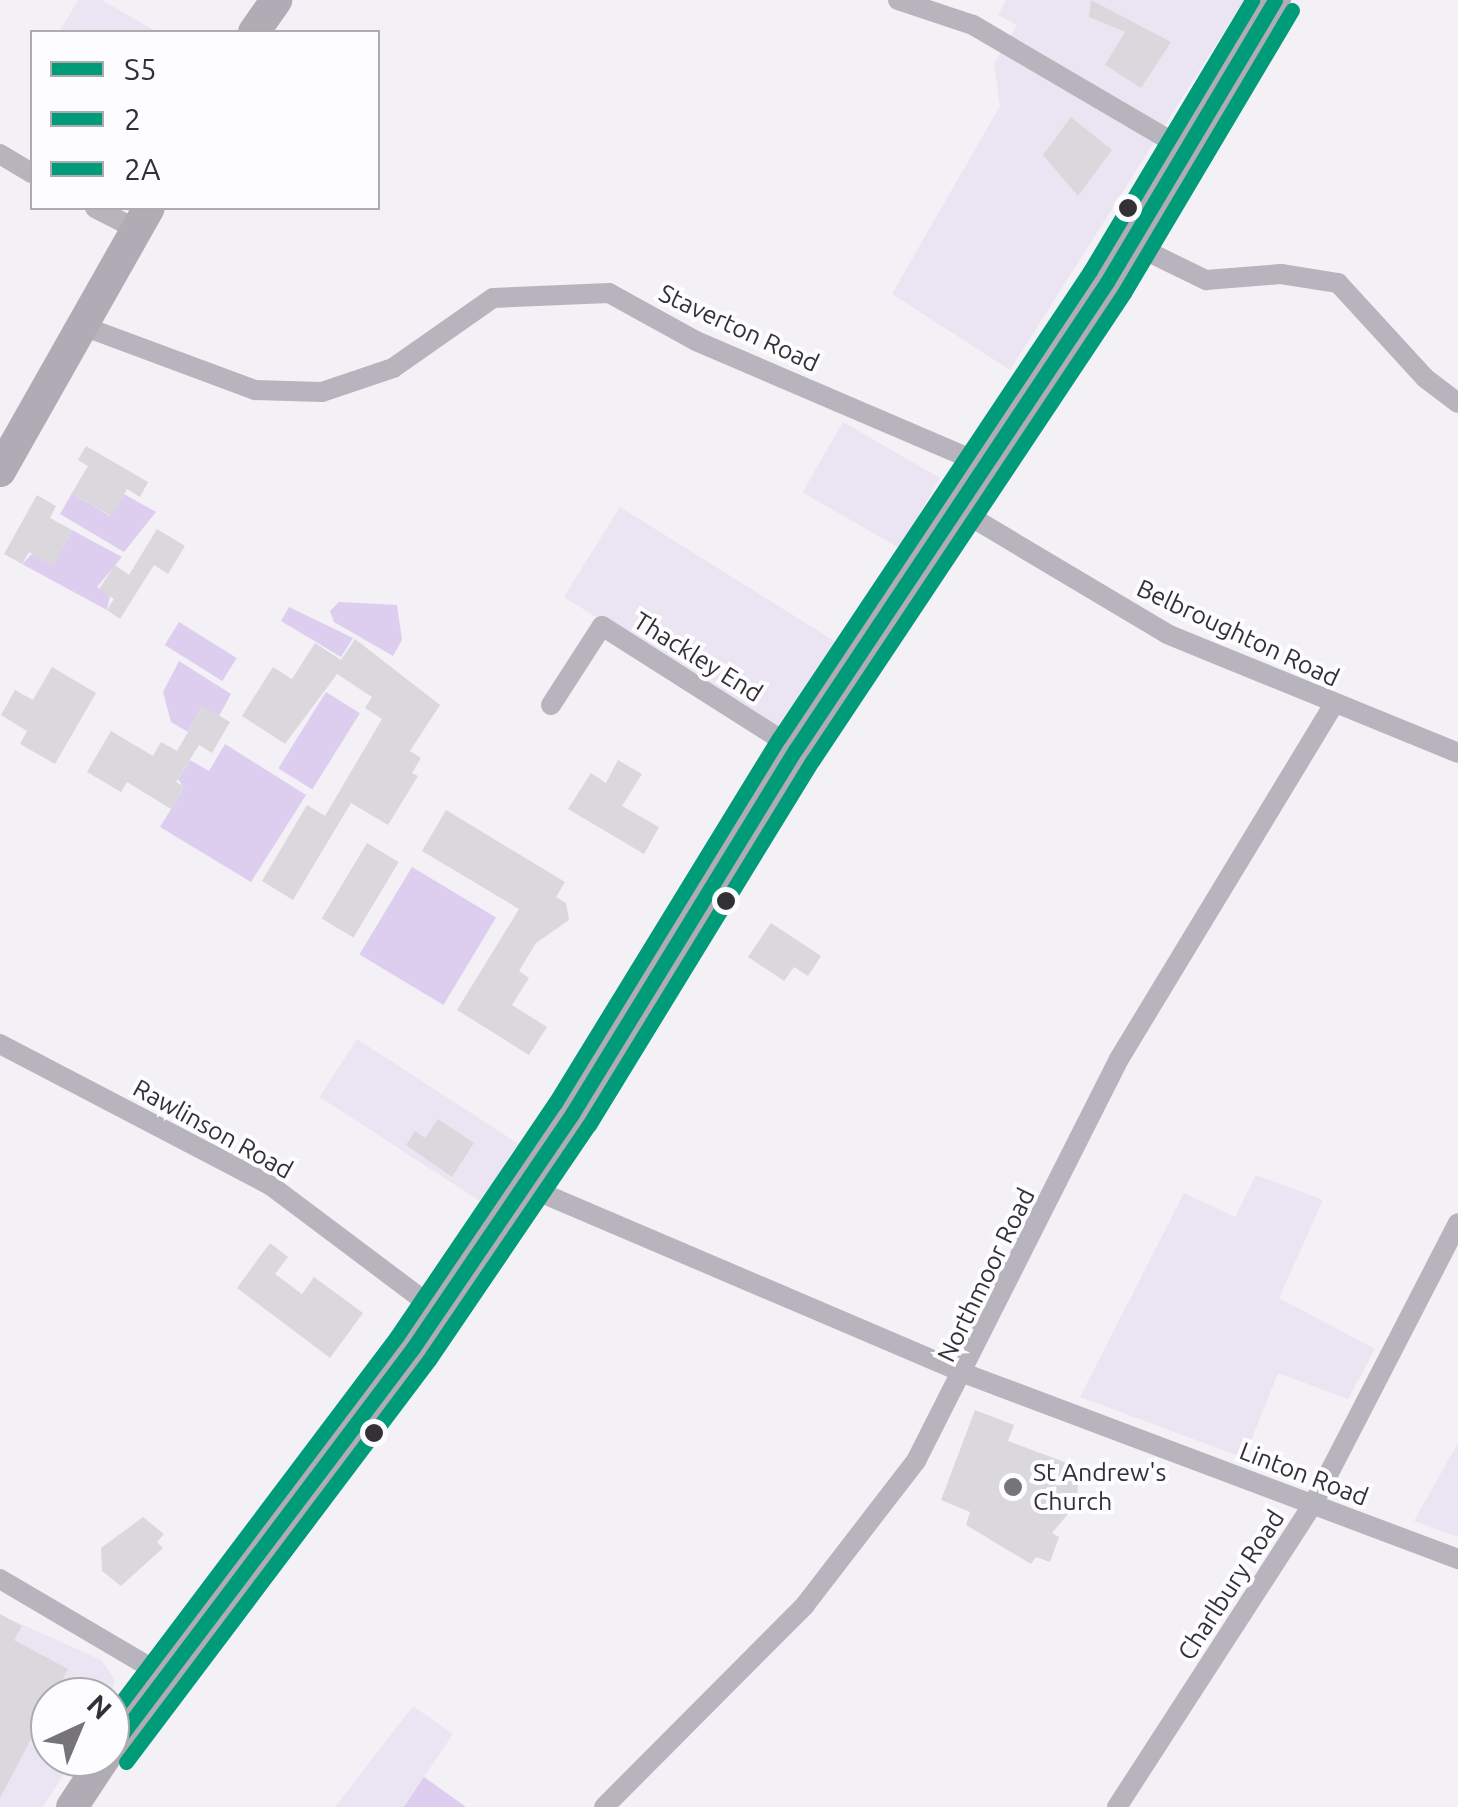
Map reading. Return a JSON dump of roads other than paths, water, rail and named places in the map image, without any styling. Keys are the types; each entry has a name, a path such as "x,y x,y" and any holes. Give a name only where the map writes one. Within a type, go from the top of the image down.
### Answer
{"main road":[{"path":"255,30 276,0"},
{"path":"130,1722 439,1312 796,749 1130,243 1275,0"},
{"path":"0,471 142,218"},
{"path":"72,1807 92,1777"}],"street":[{"path":"898,0 972,26 1186,150"},
{"path":"0,154 30,172"},
{"path":"104,210 142,218"},
{"path":"1130,243 1206,280 1281,274 1338,283 1424,378 1458,402"},
{"name":"Staverton Road","path":"80,326 254,390 322,392 392,368 494,298 608,293 696,341 986,466"},
{"name":"Belbroughton Road","path":"956,508 1166,634 1458,753"},
{"name":"Thackley End","path":"550,705 602,626 796,749"},
{"name":"Northmoor Road","path":"604,1807 870,1529 966,1374 1119,1059 1334,705"},
{"name":"Rawlinson Road","path":"0,1044 270,1185 439,1312"},
{"name":"Linton Road","path":"523,1185 966,1374 1458,1558"},
{"name":"Charlbury Road","path":"1117,1807 1314,1504 1458,1223"},
{"path":"0,1579 163,1675"}],"place":[{"name":"St Andrew's Church","path":"1013,1487"}]}
